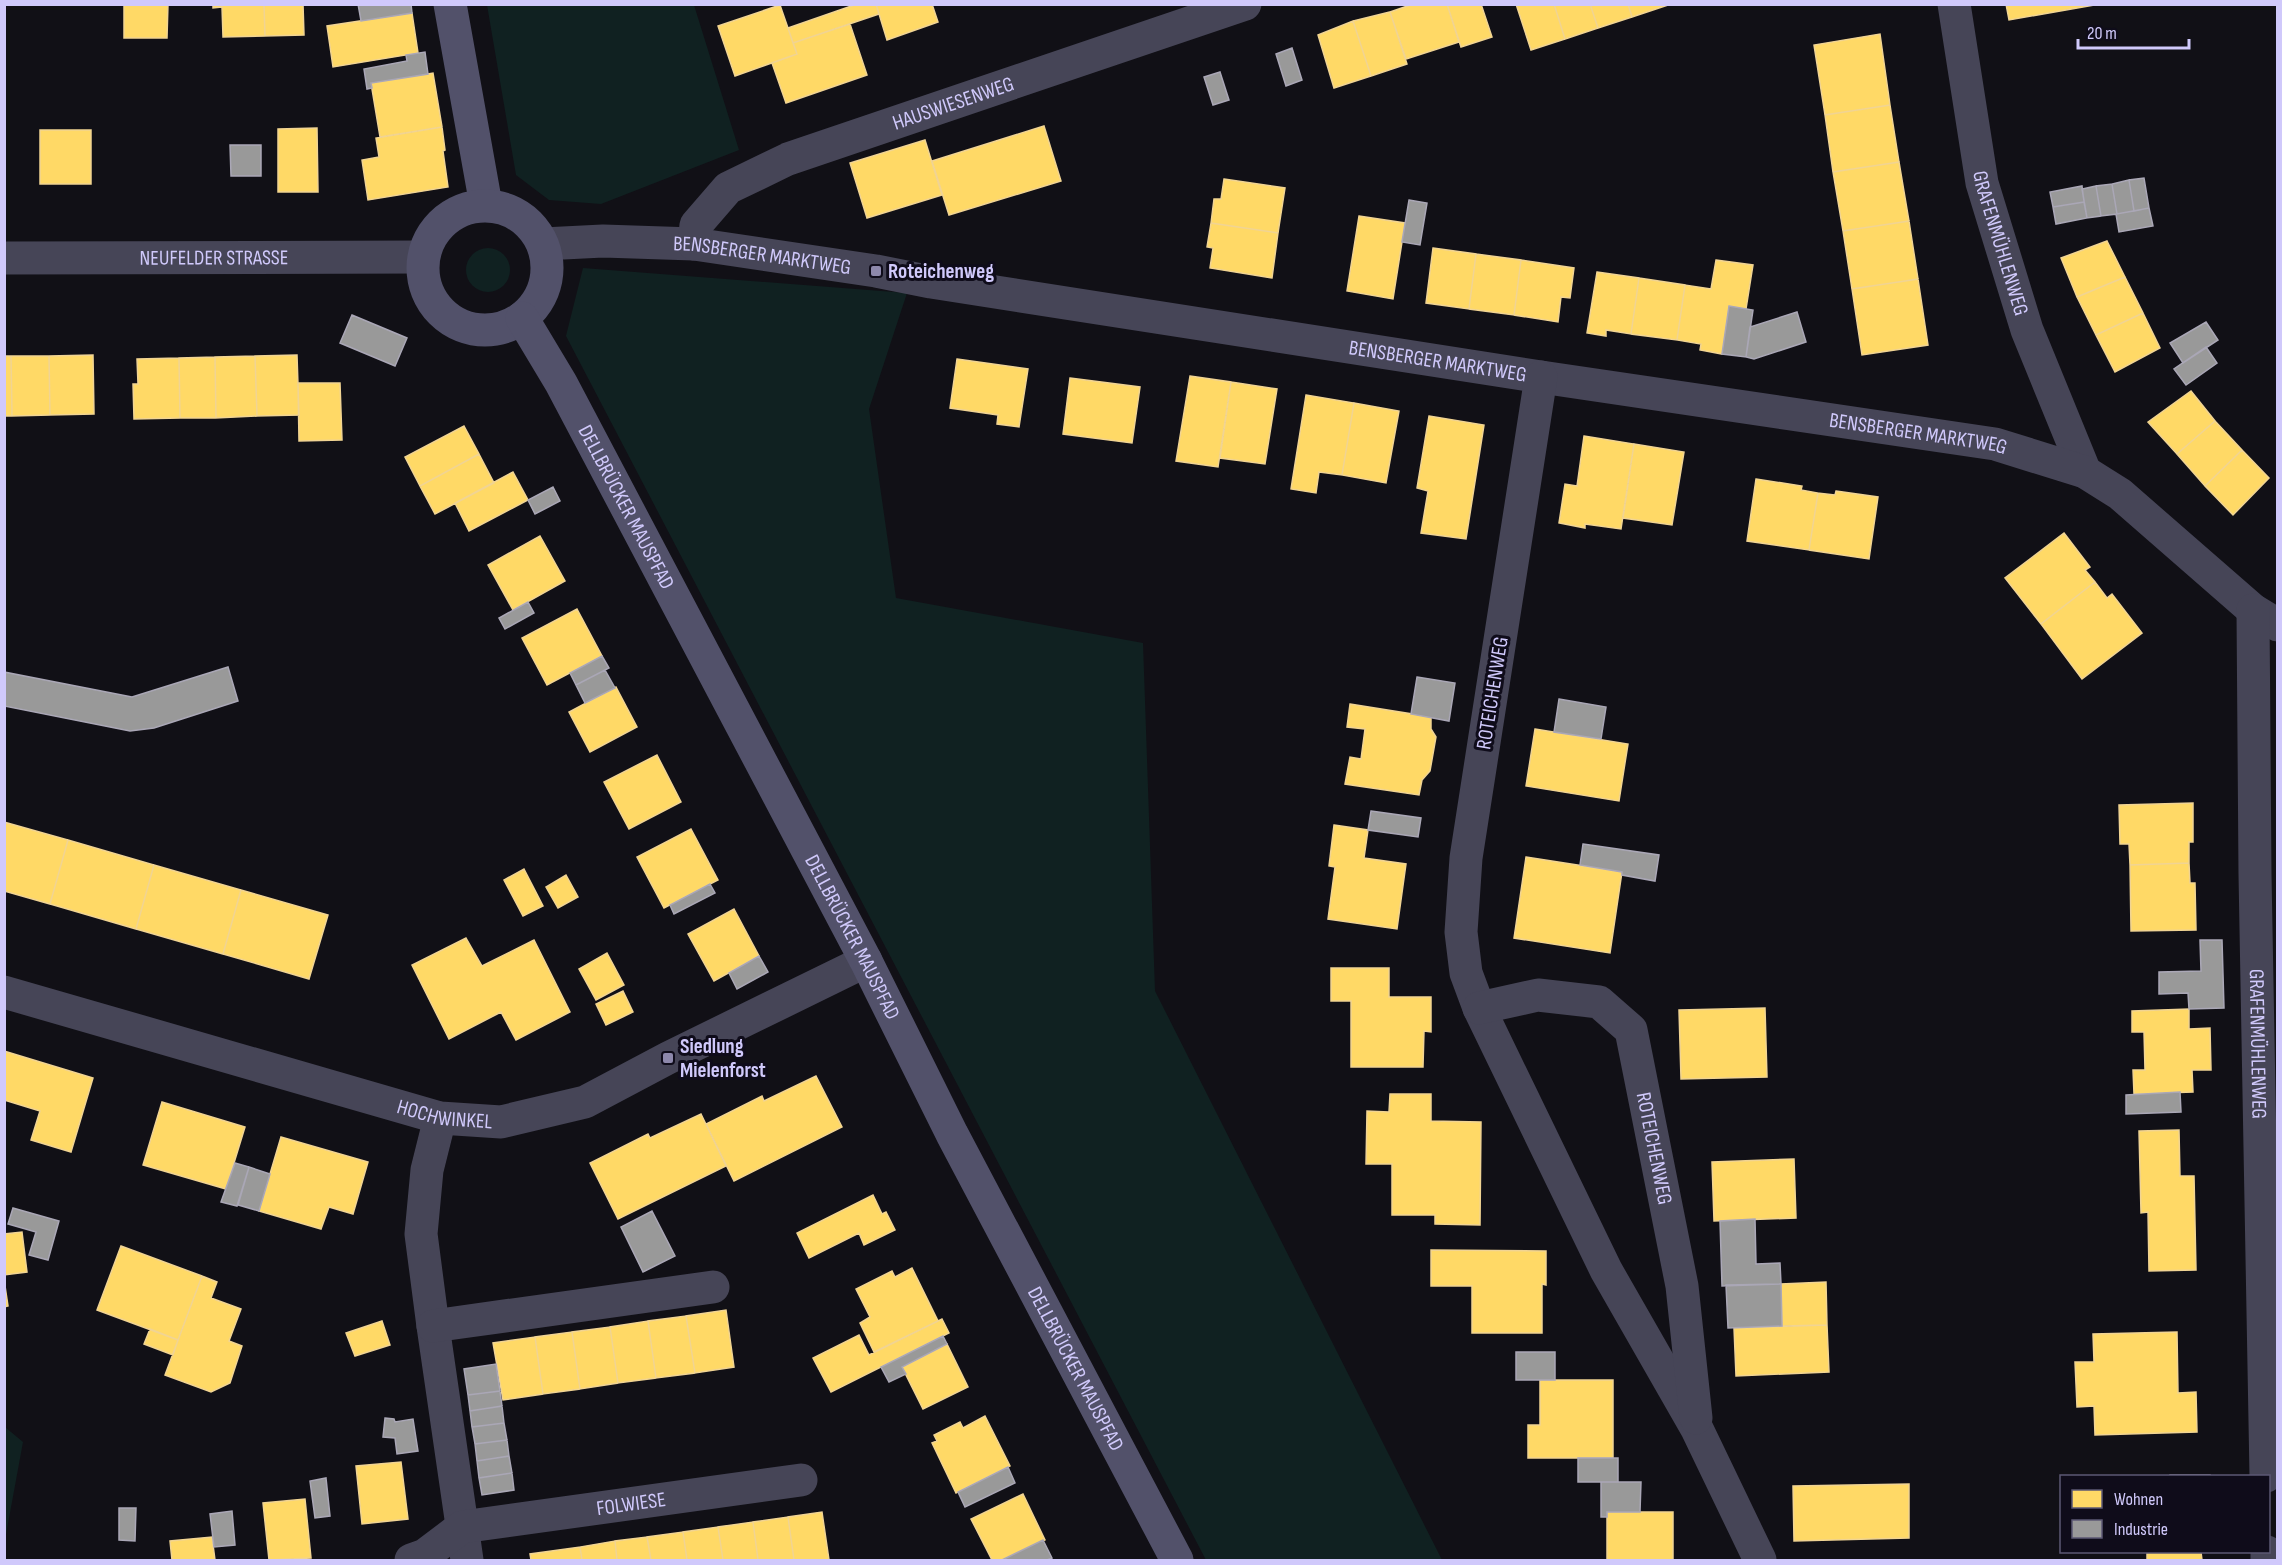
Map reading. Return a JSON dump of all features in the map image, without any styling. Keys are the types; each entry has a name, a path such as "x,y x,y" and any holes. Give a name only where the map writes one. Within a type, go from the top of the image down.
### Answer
{"main road":[{"path":"450,4 486,205"},
{"path":"486,205 504,208 520,216 534,228 543,244 548,264 545,285 537,303 522,318 503,327 482,330 461,325 452,320 430,298 423,278 423,257 430,236 445,220 464,208 486,205"},
{"name":"DELLBRÜCKER MAUSPFAD","path":"522,318 561,383 866,961 952,1134 1177,1560"}],"street":[{"name":"HAUSWIESENWEG","path":"694,244 696,225 728,188 788,159 1245,4"},
{"name":"GRAFENMÜHLENWEG","path":"1954,4 1982,183 2027,330 2085,472"},
{"name":"BENSBERGER MARKTWEG","path":"543,244 603,241 694,244 1541,377 1995,444 2085,472 2120,494 2265,618"},
{"name":"NEUFELDER STRASSE","path":"4,258 423,257"},
{"name":"ROTEICHENWEG","path":"1541,377 1466,858 1461,932 1466,973 1479,1008 1606,1270 1697,1429 1760,1560"},
{"name":"GRAFENMÜHLENWEG","path":"2265,618 2255,885 2266,1475"},
{"name":"HOCHWINKEL","path":"4,992 440,1118 501,1122 585,1102 866,961"},
{"name":"ROTEICHENWEG","path":"1479,1008 1538,995 1599,1002 1631,1030 1682,1286 1697,1429"},
{"path":"440,1118 426,1170 422,1234 467,1560"},
{"path":"433,1326 713,1287"},
{"name":"FOLWIESE","path":"411,1560 425,1555 462,1527 801,1480"}],"shaded area":[{"path":"487,5 694,5 739,150 601,204 549,200 516,175"},
{"path":"488,248 503,255 510,270 503,285 488,292 473,285 466,270 473,255"},
{"path":"583,268 907,293 869,409 896,598 1143,643 1155,991 1442,1560 1206,1560 566,336"},
{"path":"5,1427 23,1442 5,1540"}],"building: Wohnen":[{"path":"124,4 168,4 167,38 124,38"},
{"path":"213,4 264,4 265,36 223,37 222,7 213,8"},
{"path":"264,4 303,4 304,35 265,36"},
{"path":"857,4 876,4 879,14 793,43 788,28"},
{"path":"876,4 932,4 938,22 887,40"},
{"path":"1413,4 1447,4 1459,42 1406,59 1390,12"},
{"path":"1447,4 1481,4 1492,37 1461,47"},
{"path":"1516,4 1554,4 1565,39 1531,50"},
{"path":"1554,4 1590,4 1598,28 1565,39"},
{"path":"1590,4 1628,4 1632,17 1598,28"},
{"path":"1628,4 1671,4 1632,17"},
{"path":"2006,4 2100,4 2009,20"},
{"path":"780,5 797,54 735,76 718,26"},
{"path":"1390,12 1407,64 1371,76 1353,21"},
{"path":"412,13 418,53 333,67 327,26"},
{"path":"1353,21 1371,76 1334,88 1318,35"},
{"path":"850,24 867,75 786,103 772,63 797,54 793,43"},
{"path":"1880,34 1890,105 1825,115 1814,45"},
{"path":"433,73 442,127 380,137 371,83"},
{"path":"1890,105 1899,162 1833,172 1825,115"},
{"path":"1044,126 1061,181 949,215 932,161"},
{"path":"442,127 448,187 368,200 362,160 379,157 376,138"},
{"path":"317,128 318,192 278,192 278,129"},
{"path":"40,130 91,130 91,184 40,184"},
{"path":"925,140 942,195 867,218 850,163"},
{"path":"1899,162 1909,221 1843,231 1833,172"},
{"path":"1224,179 1285,188 1278,233 1211,223 1214,199 1221,199"},
{"path":"1359,216 1405,223 1393,299 1347,291"},
{"path":"1909,221 1918,279 1852,289 1843,231"},
{"path":"1211,223 1278,233 1272,278 1210,268 1213,248 1207,247"},
{"path":"2107,241 2125,277 2077,297 2061,258"},
{"path":"1433,248 1476,254 1469,309 1426,303"},
{"path":"1476,254 1521,260 1514,315 1469,309"},
{"path":"1521,260 1574,268 1570,298 1561,297 1558,322 1514,315"},
{"path":"1716,260 1753,265 1746,309 1729,306 1722,354 1700,350 1701,344 1677,340 1685,285 1711,289"},
{"path":"1597,272 1639,278 1631,334 1606,330 1606,336 1587,333"},
{"path":"2125,277 2143,313 2096,335 2077,297"},
{"path":"1639,278 1685,285 1677,340 1631,334"},
{"path":"1918,279 1928,345 1862,355 1852,289"},
{"path":"2143,313 2160,348 2115,372 2096,335"},
{"path":"93,355 94,414 50,415 49,356"},
{"path":"297,355 299,415 257,416 255,356"},
{"path":"4,356 11,356 12,416 4,416"},
{"path":"11,356 49,356 50,415 12,416"},
{"path":"255,356 257,416 216,418 215,357"},
{"path":"215,357 216,418 180,418 179,358"},
{"path":"179,358 180,418 134,419 133,384 138,384 137,359"},
{"path":"957,359 1028,369 1019,427 997,424 998,415 950,408"},
{"path":"1190,376 1231,382 1218,467 1176,461"},
{"path":"1070,378 1140,387 1132,443 1063,434"},
{"path":"1231,382 1277,389 1265,464 1220,458"},
{"path":"298,383 340,383 342,440 299,441"},
{"path":"2191,391 2215,421 2177,454 2148,422"},
{"path":"1306,395 1354,403 1342,475 1319,472 1316,493 1291,489"},
{"path":"1354,403 1399,411 1386,483 1342,475"},
{"path":"1429,416 1484,425 1466,539 1421,533 1428,491 1417,488"},
{"path":"2215,421 2242,450 2205,486 2177,454"},
{"path":"464,426 479,454 420,486 405,457"},
{"path":"1584,436 1634,444 1621,529 1585,524 1585,528 1559,523 1565,484 1577,486"},
{"path":"1634,444 1684,452 1672,525 1623,518"},
{"path":"2242,450 2269,478 2233,515 2205,486"},
{"path":"479,454 494,483 435,514 420,486"},
{"path":"513,472 528,500 469,531 455,503"},
{"path":"1756,479 1802,486 1801,490 1818,493 1809,550 1747,541"},
{"path":"1836,491 1878,497 1869,559 1809,550 1818,493 1835,495"},
{"path":"2064,533 2090,567 2085,570 2095,582 2041,624 2005,578"},
{"path":"540,536 565,581 513,610 488,565"},
{"path":"2095,582 2107,598 2112,594 2142,633 2082,679 2041,624"},
{"path":"577,609 602,656 547,685 522,638"},
{"path":"616,687 637,727 590,752 569,712"},
{"path":"1350,704 1431,717 1431,729 1436,737 1430,771 1422,780 1419,795 1345,784 1350,757 1361,759 1365,729 1347,727"},
{"path":"1535,729 1628,744 1619,801 1526,786"},
{"path":"657,755 681,802 629,829 604,782"},
{"path":"2193,803 2193,842 2189,842 2189,863 2130,865 2129,844 2120,844 2119,805"},
{"path":"4,822 68,840 50,904 4,891"},
{"path":"1334,825 1368,830 1364,858 1406,864 1397,929 1328,919 1335,867 1329,866"},
{"path":"691,829 718,880 664,908 637,857"},
{"path":"68,840 154,865 136,929 50,904"},
{"path":"1526,857 1622,872 1610,953 1514,938"},
{"path":"2189,863 2190,883 2195,883 2196,930 2131,931 2130,865"},
{"path":"154,865 241,890 223,954 136,929"},
{"path":"524,869 543,906 523,916 504,880"},
{"path":"566,875 578,897 558,908 546,887"},
{"path":"241,890 328,915 309,979 223,954"},
{"path":"734,909 759,956 714,981 688,934"},
{"path":"466,938 482,966 534,940 570,1012 516,1040 501,1012 449,1039 412,965"},
{"path":"607,953 624,985 596,1000 579,969"},
{"path":"1331,968 1389,968 1389,997 1431,997 1431,1032 1424,1031 1423,1067 1351,1067 1351,1001 1331,1001"},
{"path":"623,991 633,1012 606,1025 596,1004"},
{"path":"1765,1008 1767,1077 1681,1079 1679,1010"},
{"path":"2189,1009 2189,1029 2210,1028 2211,1070 2192,1070 2193,1092 2134,1094 2133,1070 2145,1070 2144,1032 2132,1032 2132,1011"},
{"path":"4,1051 93,1078 71,1152 31,1140 40,1111 4,1100"},
{"path":"816,1076 842,1127 734,1181 706,1124 762,1096 764,1101"},
{"path":"1390,1094 1431,1094 1431,1121 1481,1122 1480,1225 1435,1224 1435,1215 1392,1215 1392,1164 1366,1164 1367,1111 1389,1112"},
{"path":"162,1102 245,1127 226,1189 143,1165"},
{"path":"701,1114 726,1166 618,1219 590,1163 648,1134 650,1138"},
{"path":"2179,1130 2180,1176 2194,1176 2196,1270 2149,1271 2148,1212 2141,1213 2139,1131"},
{"path":"281,1137 368,1162 353,1214 329,1207 321,1229 259,1211"},
{"path":"1794,1159 1796,1218 1714,1221 1712,1162"},
{"path":"873,1195 882,1214 886,1212 895,1230 864,1245 859,1233 809,1258 797,1233"},
{"path":"22,1232 27,1272 4,1275 4,1234"},
{"path":"121,1246 202,1276 178,1340 97,1310"},
{"path":"1431,1250 1546,1251 1546,1285 1542,1284 1542,1333 1472,1333 1472,1286 1431,1286"},
{"path":"912,1268 938,1321 874,1352 860,1323 870,1317 856,1289 892,1271 895,1277"},
{"path":"202,1276 217,1282 211,1298 241,1309 229,1341 242,1346 230,1383 211,1392 165,1375"},
{"path":"4,1279 8,1306 4,1307"},
{"path":"1826,1282 1827,1325 1782,1326 1781,1284"},
{"path":"726,1310 734,1367 695,1373 686,1316"},
{"path":"686,1316 695,1373 656,1378 648,1321"},
{"path":"942,1319 949,1333 831,1392 813,1358 859,1335 869,1355"},
{"path":"382,1321 390,1345 355,1356 346,1333"},
{"path":"648,1321 656,1378 618,1383 610,1327"},
{"path":"1827,1325 1829,1372 1736,1376 1734,1328"},
{"path":"610,1327 618,1383 580,1389 572,1332"},
{"path":"150,1329 178,1340 173,1355 144,1344"},
{"path":"572,1332 580,1389 543,1394 535,1337"},
{"path":"2177,1332 2178,1393 2196,1392 2197,1432 2095,1435 2094,1406 2077,1407 2075,1362 2094,1362 2093,1334"},
{"path":"535,1337 543,1394 503,1400 493,1343"},
{"path":"947,1344 968,1387 923,1409 902,1367"},
{"path":"1540,1380 1613,1380 1613,1458 1528,1458 1528,1425 1540,1425"},
{"path":"985,1416 1010,1466 956,1493 932,1443 937,1441 934,1435 960,1422 963,1428"},
{"path":"401,1462 408,1519 362,1524 356,1466"},
{"path":"1909,1484 1909,1538 1794,1541 1793,1486"},
{"path":"1023,1494 1045,1540 1002,1560 992,1560 971,1519"},
{"path":"305,1499 311,1558 269,1560 263,1503"},
{"path":"822,1512 829,1560 794,1560 788,1517"},
{"path":"1607,1512 1673,1512 1673,1560 1607,1560"},
{"path":"788,1517 794,1560 758,1560 753,1522"},
{"path":"753,1522 758,1560 723,1560 718,1527"},
{"path":"718,1527 723,1560 687,1560 683,1532"},
{"path":"683,1532 687,1560 651,1560 647,1537"},
{"path":"212,1537 215,1560 172,1560 170,1541"},
{"path":"647,1537 651,1560 617,1560 615,1541"},
{"path":"615,1541 617,1560 582,1560 580,1547"},
{"path":"580,1547 582,1560 531,1560 530,1554"},
{"path":"2147,1553 2201,1553 2202,1560 2147,1560"}],"building: Industrie":[{"path":"358,4 411,4 412,13 361,21"},
{"path":"1292,48 1302,80 1286,86 1276,54"},
{"path":"425,52 428,74 371,83 372,88 367,89 364,69 407,61 406,55"},
{"path":"1220,72 1229,100 1213,105 1204,77"},
{"path":"230,145 261,145 261,176 231,176"},
{"path":"2144,178 2149,208 2134,211 2129,180"},
{"path":"2129,180 2134,211 2117,214 2112,184"},
{"path":"2112,184 2117,214 2101,216 2096,186"},
{"path":"2082,186 2084,202 2053,207 2050,192"},
{"path":"2096,186 2101,216 2087,218 2082,189"},
{"path":"1409,200 1427,203 1420,245 1402,242"},
{"path":"2084,202 2087,218 2056,224 2053,207"},
{"path":"2149,208 2153,226 2119,232 2116,214"},
{"path":"1729,306 1753,310 1746,357 1722,354"},
{"path":"1797,312 1806,342 1754,359 1746,357 1750,327"},
{"path":"352,315 407,338 395,366 340,343"},
{"path":"2206,322 2218,340 2183,363 2170,343"},
{"path":"2206,347 2217,363 2186,385 2174,369"},
{"path":"553,487 560,501 535,514 528,500"},
{"path":"528,602 534,613 505,629 499,618"},
{"path":"602,656 609,668 576,685 570,673"},
{"path":"228,667 238,701 154,728 130,731 4,706 4,672 132,697"},
{"path":"605,670 615,688 585,703 576,685"},
{"path":"1417,677 1455,683 1449,721 1411,714"},
{"path":"1559,699 1606,707 1601,739 1554,732"},
{"path":"1371,811 1421,818 1418,837 1368,830"},
{"path":"1583,844 1659,855 1655,881 1622,875 1622,872 1580,865"},
{"path":"710,884 715,893 674,914 670,905"},
{"path":"2200,940 2222,940 2224,1008 2189,1009 2188,993 2159,994 2159,972 2201,971"},
{"path":"759,956 768,972 737,989 729,973"},
{"path":"2180,1092 2181,1112 2126,1114 2126,1095"},
{"path":"235,1163 249,1167 237,1206 221,1202"},
{"path":"249,1167 270,1174 259,1211 238,1205"},
{"path":"13,1208 59,1221 48,1260 29,1255 36,1232 8,1224"},
{"path":"652,1211 675,1256 643,1272 621,1227"},
{"path":"1755,1219 1756,1264 1780,1263 1781,1284 1722,1286 1720,1221"},
{"path":"1781,1284 1782,1326 1728,1328 1726,1285"},
{"path":"943,1336 947,1344 902,1367 906,1374 889,1382 881,1367"},
{"path":"1516,1352 1555,1352 1555,1380 1516,1380"},
{"path":"496,1364 500,1391 468,1395 464,1369"},
{"path":"500,1391 502,1406 470,1411 468,1395"},
{"path":"502,1406 504,1423 472,1427 470,1411"},
{"path":"385,1418 394,1419 395,1422 413,1419 418,1451 397,1454 395,1438 383,1437"},
{"path":"504,1423 507,1440 475,1444 472,1427"},
{"path":"507,1440 509,1456 477,1461 475,1444"},
{"path":"509,1456 512,1473 479,1478 477,1461"},
{"path":"1578,1458 1618,1458 1618,1482 1578,1482"},
{"path":"1008,1467 1015,1483 965,1507 958,1492"},
{"path":"512,1473 514,1490 482,1495 479,1478"},
{"path":"326,1478 330,1516 315,1518 310,1481"},
{"path":"1601,1482 1641,1482 1640,1512 1607,1512 1607,1517 1601,1517"},
{"path":"119,1508 136,1508 135,1541 119,1540"},
{"path":"232,1511 235,1545 214,1547 210,1514"},
{"path":"1043,1540 1052,1558 1002,1560"}],"place":[{"name":"Roteichenweg","path":"876,271"},
{"name":"Siedlung Mielenforst","path":"668,1058"}]}
